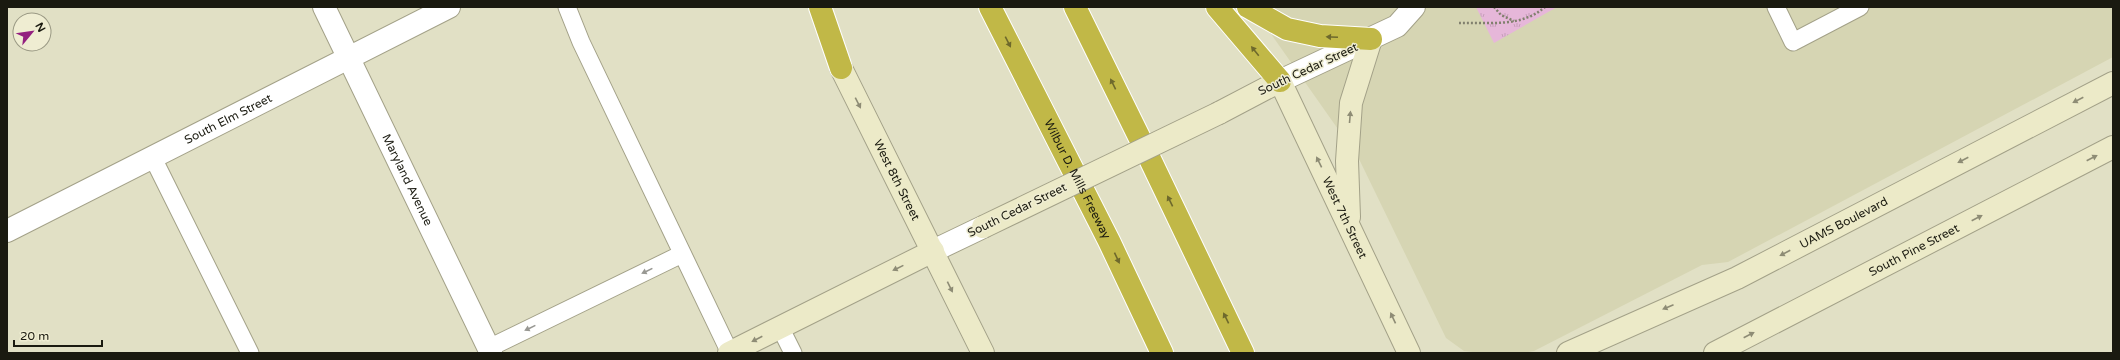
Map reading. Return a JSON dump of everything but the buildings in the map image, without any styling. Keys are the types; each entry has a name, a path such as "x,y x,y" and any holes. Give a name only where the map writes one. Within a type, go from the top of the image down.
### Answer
{"highway":[{"path":"820,7 841,68"},
{"name":"Wilbur D. Mills Freeway","path":"990,7 1110,241 1162,353"},
{"path":"1075,7 1243,353"},
{"path":"1217,7 1280,81"},
{"path":"1248,7 1287,29 1320,36 1371,39"}],"main road":[{"path":"1349,226 1346,161 1351,103 1371,39"},
{"name":"West 8th Street","path":"841,68 933,251 982,353"},
{"name":"South Cedar Street","path":"983,227 1219,113 1280,81"},
{"name":"West 7th Street","path":"1280,81 1411,352"},
{"name":"UAMS Boulevard","path":"1568,353 1737,278 2113,83"},
{"name":"South Pine Street","path":"1715,353 2113,147"},
{"name":"South Cedar Street","path":"730,353 933,251"}],"street":[{"name":"Maryland Avenue","path":"324,7 490,350"},
{"name":"South Elm Street","path":"7,231 448,7"},
{"name":"West 8th Street","path":"809,7 841,68"},
{"path":"1371,39 1397,26 1414,7"},
{"name":"South Cedar Street","path":"1280,81 1371,39"},
{"name":"South Cedar Street","path":"933,251 983,227"}],"lane":[{"path":"567,7 581,42 730,353"},
{"path":"1776,7 1793,42 1860,7"},
{"path":"153,158 250,353"},
{"path":"490,350 682,254"},
{"path":"780,327 793,353"}],"path":[{"path":"1494,7 1501,15 1516,22"},
{"path":"1458,23 1516,22 1536,14 1545,7"}],"shaded area":[{"path":"1252,7 2113,7 2113,57 1728,262 1702,265 1534,351 1523,353 1481,353 1464,351 1446,338 1359,159"}],"green space":[{"path":"1476,7 1557,7 1494,43"}]}
